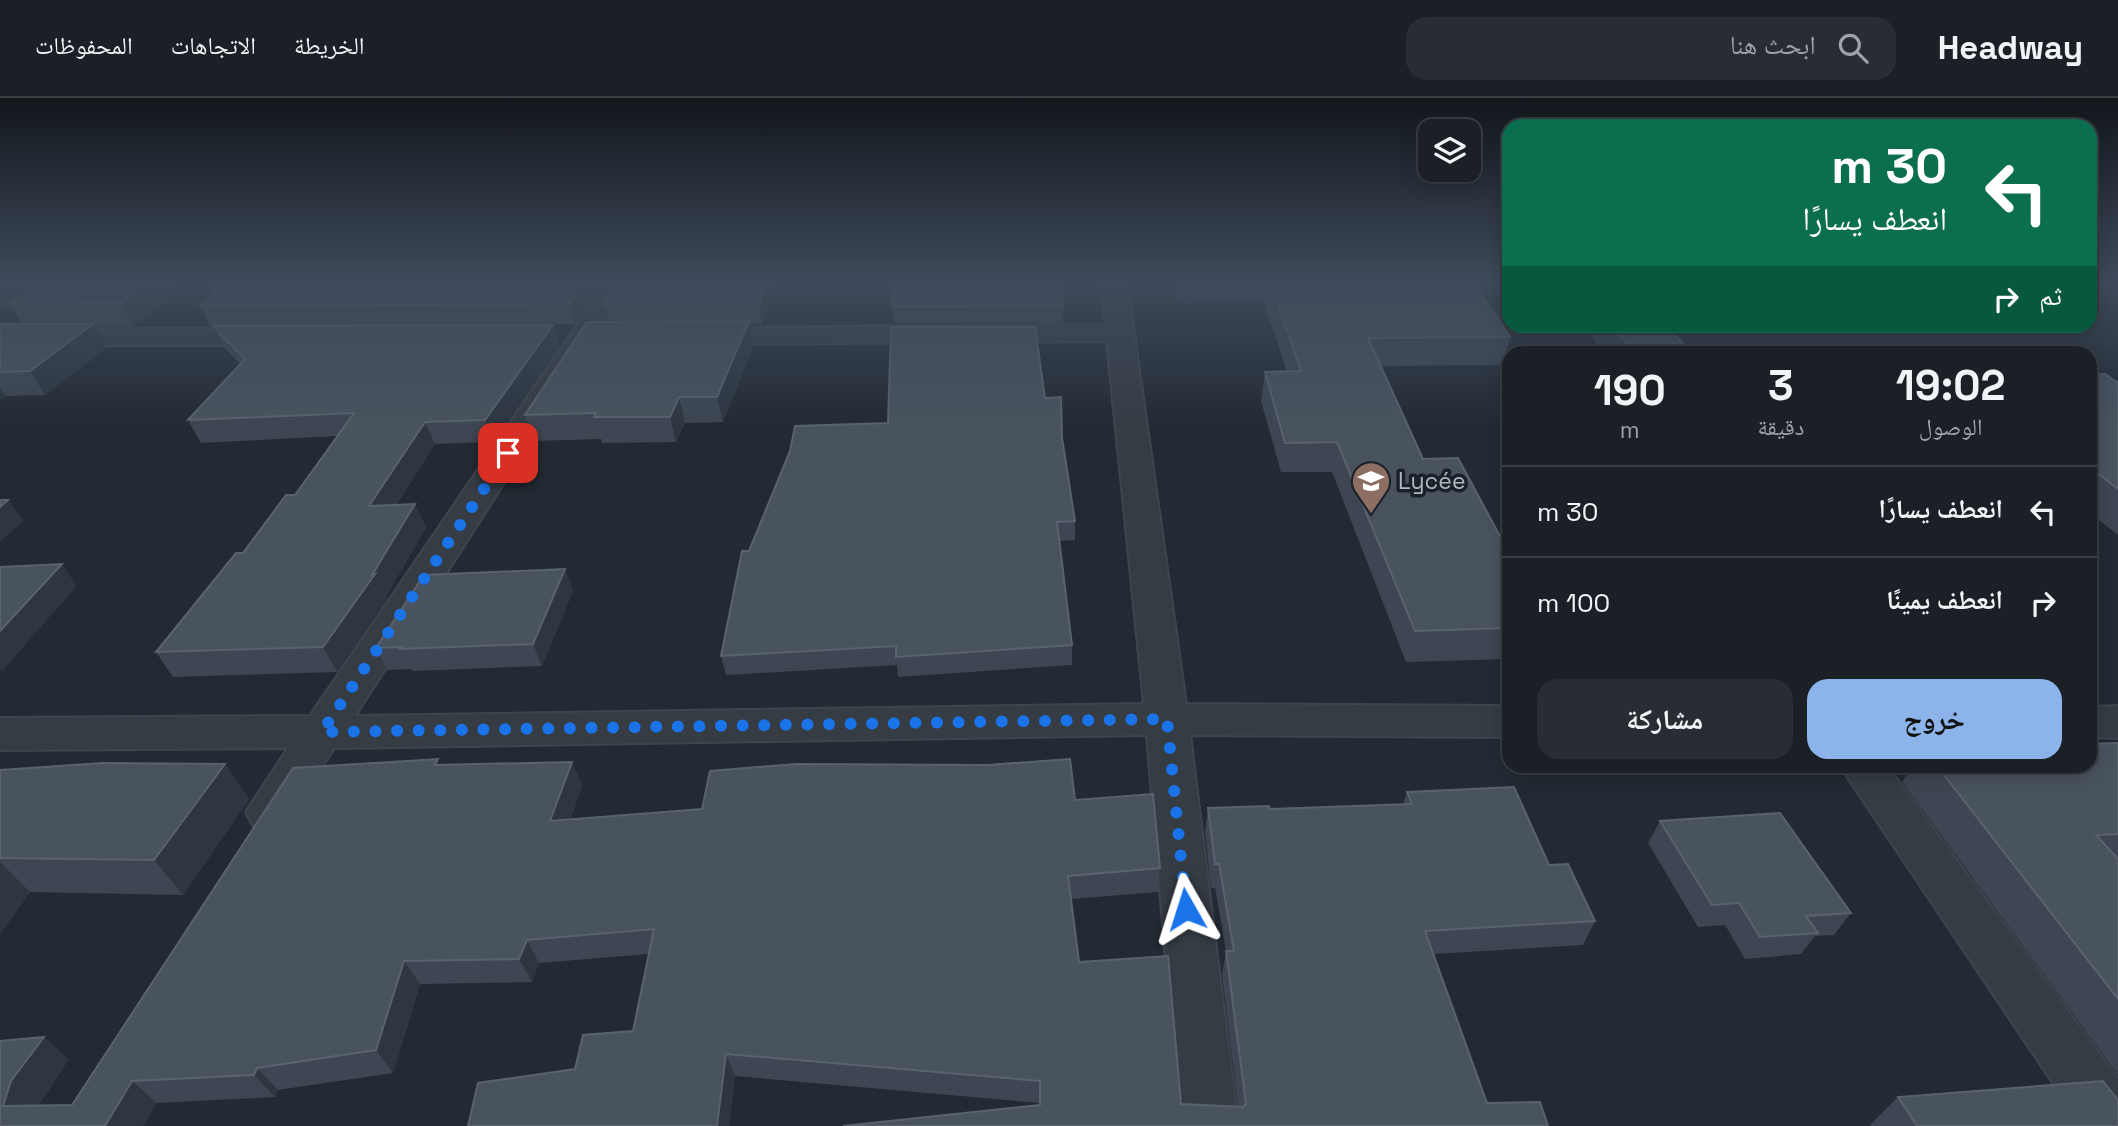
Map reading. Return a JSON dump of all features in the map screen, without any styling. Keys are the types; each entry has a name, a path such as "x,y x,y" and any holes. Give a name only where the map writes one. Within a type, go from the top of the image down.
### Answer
{"street":[{"path":"246,848 588,332"},
{"path":"668,337 1120,333 1167,719 1209,1126"},
{"path":"0,337 293,337"},
{"path":"0,734 322,732 1167,719 1502,720"},
{"path":"2097,722 2118,722"},
{"path":"1867,773 2117,1126"}],"building":[{"path":"0,332 82,332 30,371 0,372"},
{"path":"219,332 548,332 485,420 425,422 369,506 415,504 372,575 375,574 323,647 156,652 236,553 243,553 286,495 295,495 354,413 188,420 245,359"},
{"path":"580,332 744,332 717,397 679,397 670,417 594,417 596,413 525,415"},
{"path":"891,332 1036,332 1045,398 1061,397 1062,438 1075,521 1057,522 1072,645 896,657 896,646 721,656 742,551 749,551 790,451 795,426 888,423"},
{"path":"1288,332 1507,333 1510,337 1368,338 1423,459 1458,458 1502,540 1502,628 1415,631 1337,442 1285,443 1265,372 1301,371"},
{"path":"1618,333 1673,333 1685,346 1629,346"},
{"path":"2105,374 2118,383 2118,489 2097,472 2097,375"},
{"path":"62,564 0,631 0,567"},
{"path":"565,569 533,644 376,648 424,575"},
{"path":"2118,743 2118,834 2096,835 2118,859 2118,999 1942,773 2097,773 2097,744"},
{"path":"438,759 435,765 572,762 550,821 702,809 710,771 796,764 987,765 1070,759 1075,800 1153,794 1160,868 1068,876 1079,962 1168,956 1181,1104 1243,1107 1246,1104 1226,951 1234,951 1219,864 1215,864 1208,808 1269,806 1270,809 1412,804 1407,792 1514,787 1549,865 1568,864 1595,921 1425,931 1487,1103 1540,1102 1548,1126 843,1126 1040,1105 1040,1081 726,1054 717,1126 468,1126 478,1083 575,1069 583,1035 633,1031 654,929 527,940 519,959 404,961 376,1050 257,1068 254,1075 132,1081 105,1126 0,1126 0,1041 44,1037 11,1081 3,1106 72,1105 293,768"},
{"path":"103,763 225,764 154,860 0,858 0,770"},
{"path":"1780,813 1851,913 1806,916 1818,933 1760,937 1739,903 1712,905 1660,821"},
{"path":"2103,1081 2118,1100 2118,1126 1917,1126 1898,1097"}],"place":[{"name":"Lycée","path":"1371,515"}],"route":[{"path":"508,453 322,732 1167,719 1186,909"}]}
